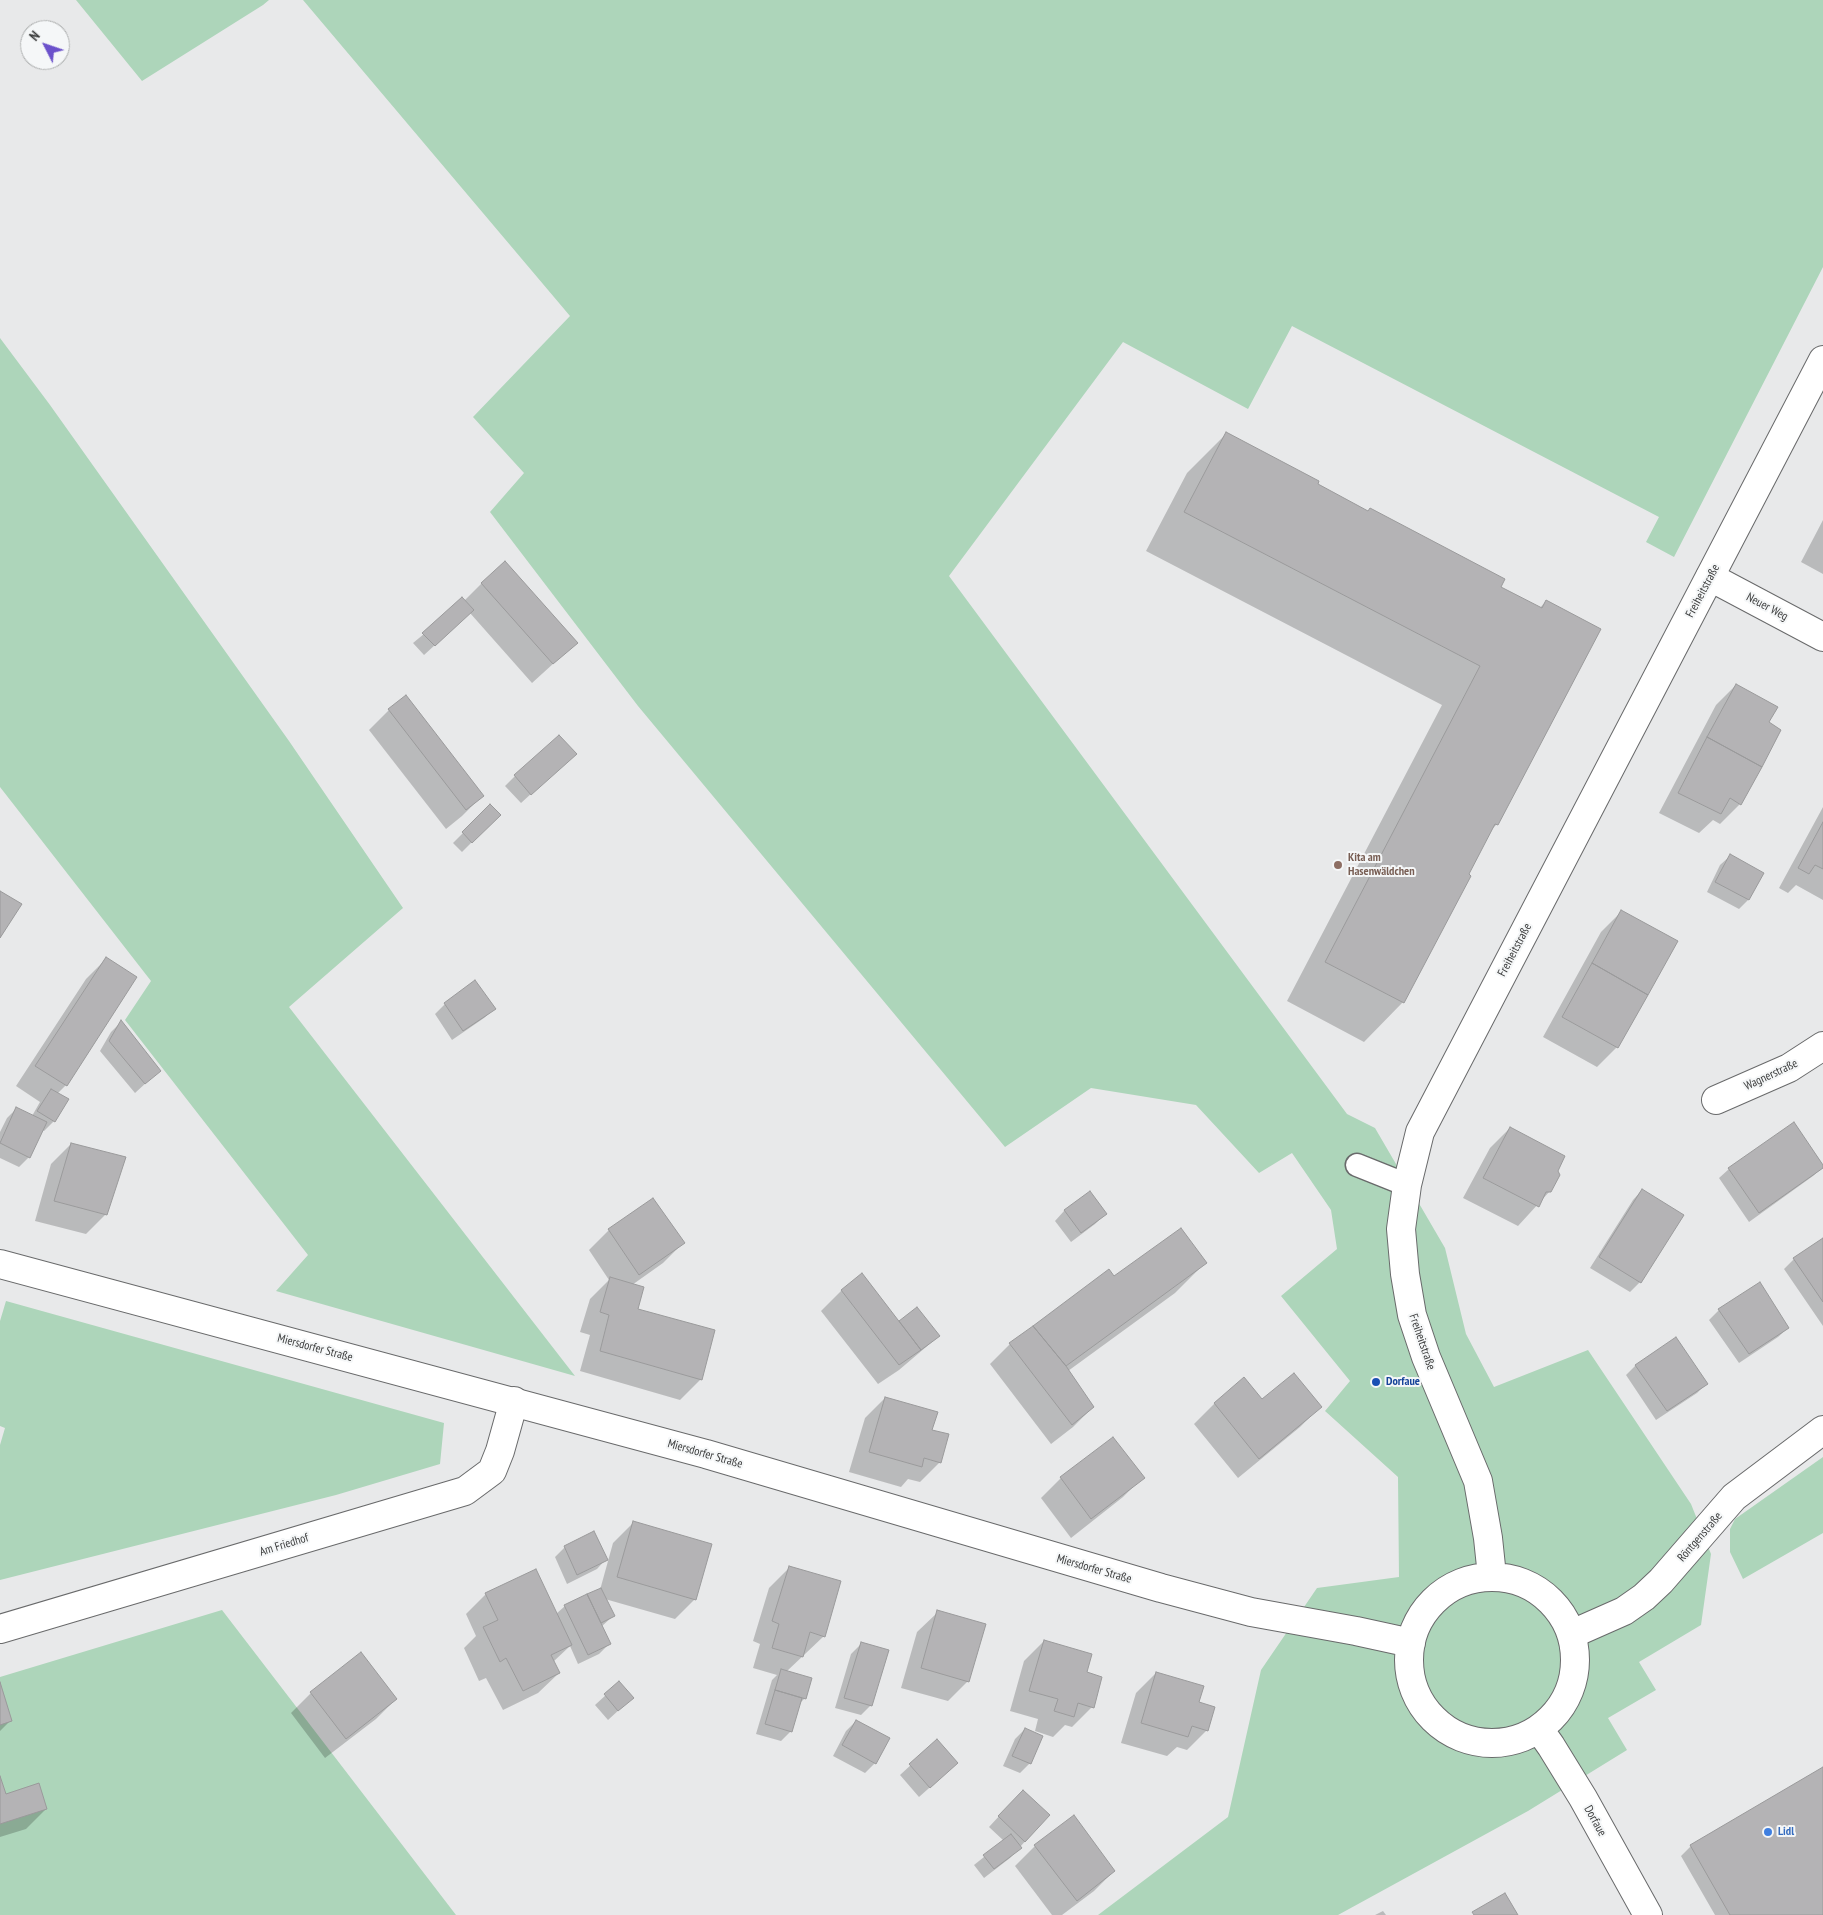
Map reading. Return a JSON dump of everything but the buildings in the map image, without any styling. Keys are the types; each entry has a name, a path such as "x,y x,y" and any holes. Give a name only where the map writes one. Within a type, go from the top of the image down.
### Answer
{"street":[{"name":"Freiheitstraße","path":"1492,1576 1488,1538 1478,1482 1426,1357 1412,1315 1405,1274 1401,1229 1407,1185 1420,1132 1823,360"},
{"name":"Neuer Weg","path":"1710,577 1823,637"},
{"name":"Wagnerstraße","path":"1716,1100 1789,1068 1823,1046"},
{"name":"Miersdorfer Straße","path":"0,1264 706,1454 1161,1588 1252,1612 1356,1630 1411,1643"},
{"name":"Am Friedhof","path":"0,1629 465,1490 492,1471 500,1451 514,1401"},
{"name":"Röntgenstraße","path":"1572,1634 1624,1611 1644,1597 1661,1581 1734,1497 1823,1430"},
{"path":"1492,1576 1510,1578 1526,1583 1542,1592 1554,1604 1565,1618 1572,1634 1576,1651 1576,1669 1564,1703 1553,1717 1539,1729 1524,1737 1508,1742 1490,1743 1473,1741 1456,1735 1428,1714 1418,1699 1412,1682 1409,1662 1411,1643 1415,1630 1422,1615 1432,1602 1445,1591 1459,1583 1492,1576"},
{"name":"Dorfaue","path":"1539,1729 1583,1798 1648,1915"}],"lane":[{"path":"1357,1165 1407,1185"}],"green space":[{"path":"76,0 269,0 142,81"},
{"path":"303,0 1823,0 1823,267 1674,557 1646,542 1659,517 1292,326 1248,409 1123,342 949,576 1347,1114 1375,1128 1445,1248 1466,1334 1494,1387 1588,1350 1691,1504 1711,1554 1701,1625 1639,1662 1656,1690 1608,1718 1627,1750 1528,1811 1338,1915 1098,1915 1228,1817 1261,1670 1317,1588 1399,1577 1398,1477 1325,1411 1350,1381 1281,1296 1337,1249 1331,1210 1292,1153 1259,1173 1196,1105 1091,1088 1005,1147 638,706 490,512 524,473 473,417 570,316"},
{"path":"0,338 50,405 289,741 403,908 289,1007 575,1376 276,1291 308,1255 125,1020 151,981 0,787"},
{"path":"6,1301 444,1423 440,1464 336,1495 0,1580 0,1445 5,1428 0,1426 0,1321"},
{"path":"1823,1457 1823,1533 1743,1579 1730,1552 1730,1529 1735,1519"},
{"path":"222,1610 456,1915 0,1915 0,1677"}],"place":[{"name":"Kita am Hasenwäldchen","path":"1338,865"},
{"name":"Dorfaue","path":"1376,1382"},
{"name":"Lidl","path":"1768,1832"}]}
